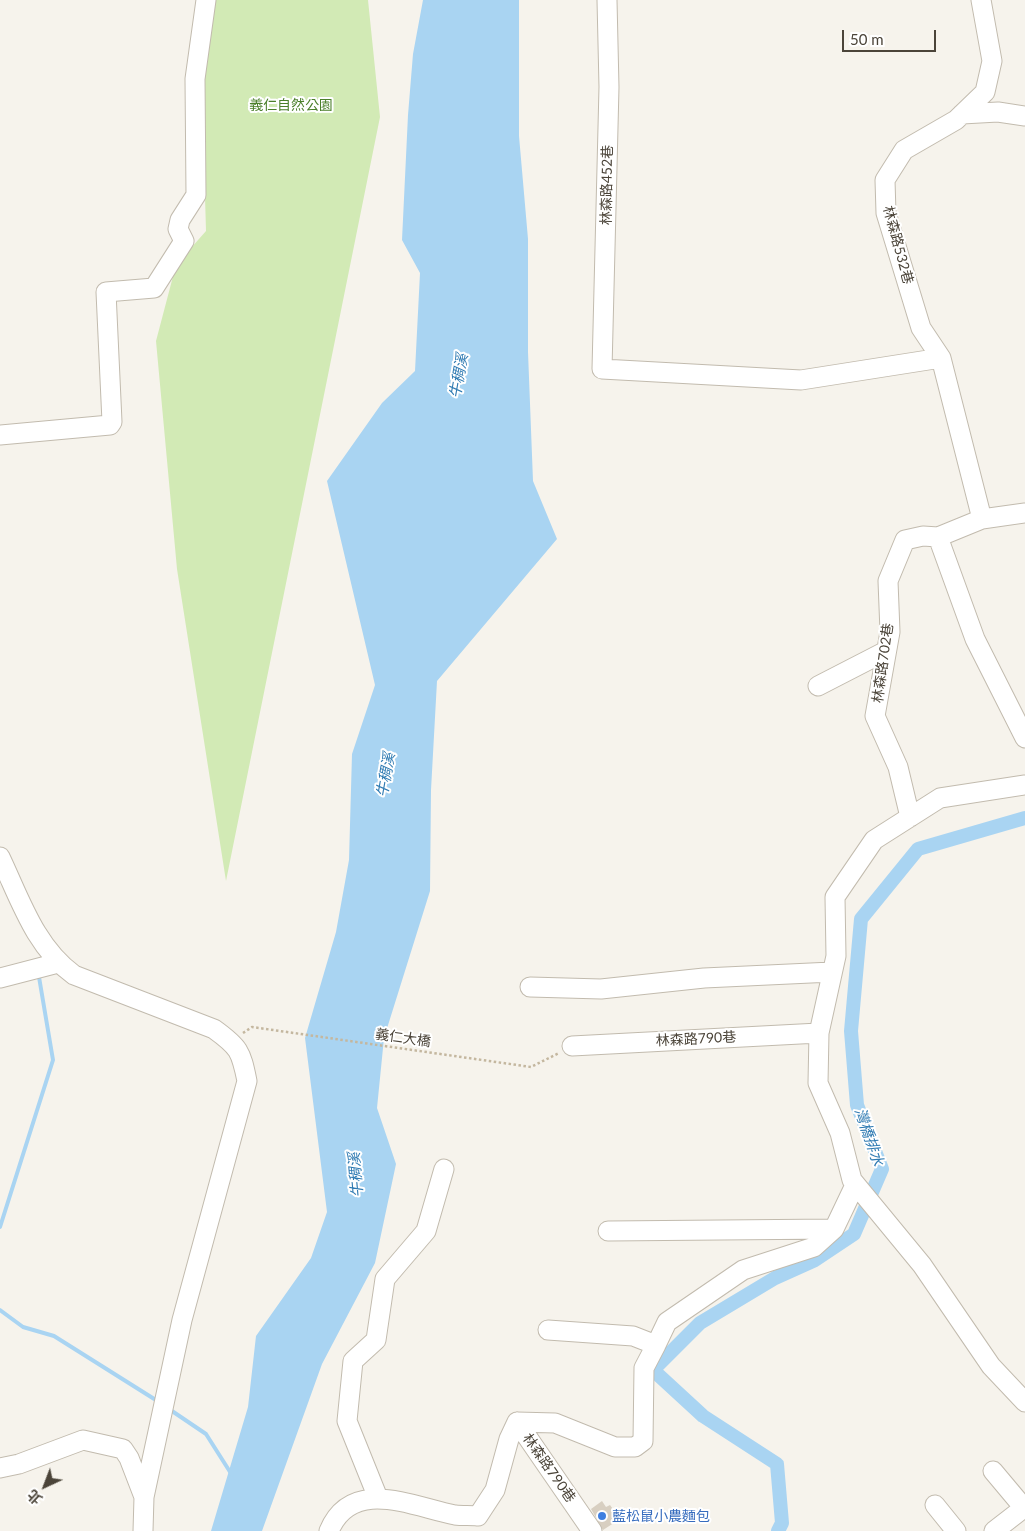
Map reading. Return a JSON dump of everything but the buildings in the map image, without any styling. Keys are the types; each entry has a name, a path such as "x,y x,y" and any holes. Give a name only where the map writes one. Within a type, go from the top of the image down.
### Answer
{"street":[{"path":"0,435 110,425 112,422 106,292 154,288 184,241 178,229 180,220 196,195 195,79 206,0"},
{"name":"林森路452巷","path":"607,0 609,87 602,369 801,380 940,358"},
{"name":"林森路532巷","path":"940,358 921,328 886,213 885,180 904,150 962,114 986,92 992,61 982,0"},
{"path":"962,114 998,112 1025,116"},
{"path":"940,358 982,518"},
{"name":"林森路702巷","path":"910,817 898,767 875,716 890,632 888,581 905,540 924,536 938,537 982,518 1025,513"},
{"path":"938,537 975,638 1025,738"},
{"path":"818,686 886,651"},
{"path":"1025,785 940,798 874,840 835,897 836,956 819,1033 818,1083 840,1133 852,1180 922,1265 991,1366 1025,1402"},
{"path":"0,857 41,942 58,963 74,974 214,1029 231,1040 242,1054 247,1081 182,1320 144,1497 143,1531"},
{"path":"0,978 58,963"},
{"path":"530,987 601,988 704,978 832,972"},
{"name":"林森路790巷","path":"572,1046 819,1033"},
{"path":"378,1498 347,1421 353,1361 376,1340 386,1279 426,1231 444,1169"},
{"name":"林森路790巷","path":"517,1422 555,1423 615,1447 635,1448 643,1441 644,1368 667,1322 743,1270 814,1247 834,1229 855,1184"},
{"path":"608,1231 834,1229"},
{"path":"548,1330 633,1336 656,1345"},
{"path":"329,1531 335,1517 355,1503 378,1498 396,1500 457,1515 478,1516 495,1490 509,1439 517,1422"},
{"name":"林森路790巷","path":"517,1422 592,1531"},
{"path":"0,1468 19,1464 83,1440 123,1449 129,1458 144,1497"},
{"path":"993,1471 1024,1507 994,1531"},
{"path":"935,1505 956,1531"}],"path":[{"name":"義仁大橋","path":"231,1040 252,1027 532,1067 572,1046"}],"green space":[{"name":"義仁自然公園","path":"212,0 368,0 380,117 226,881 177,569 156,341 176,265 206,231 202,92"}],"water":[{"name":"牛稠溪","path":"423,0 519,0 519,136 528,239 528,352 533,481 557,539 437,681 431,790 430,891 384,1038 377,1108 396,1164 375,1263 322,1364 262,1531 211,1531 248,1407 256,1336 311,1258 327,1212 305,1038 336,932 349,860 352,754 375,685 327,481 382,403 415,371 420,273 402,240 413,54"}],"waterway":[{"name":"灣橋排水","path":"778,1531 782,1523 777,1464 703,1416 653,1370 700,1323 775,1278 815,1260 854,1234 882,1169 857,1105 851,1031 861,919 918,849 1025,818"},
{"path":"0,1227 53,1060 39,977"},
{"path":"0,1310 23,1327 54,1336 159,1402"},
{"path":"169,1409 206,1434 232,1475"}],"place":[{"name":"藍松鼠小農麵包","path":"602,1516"}]}
